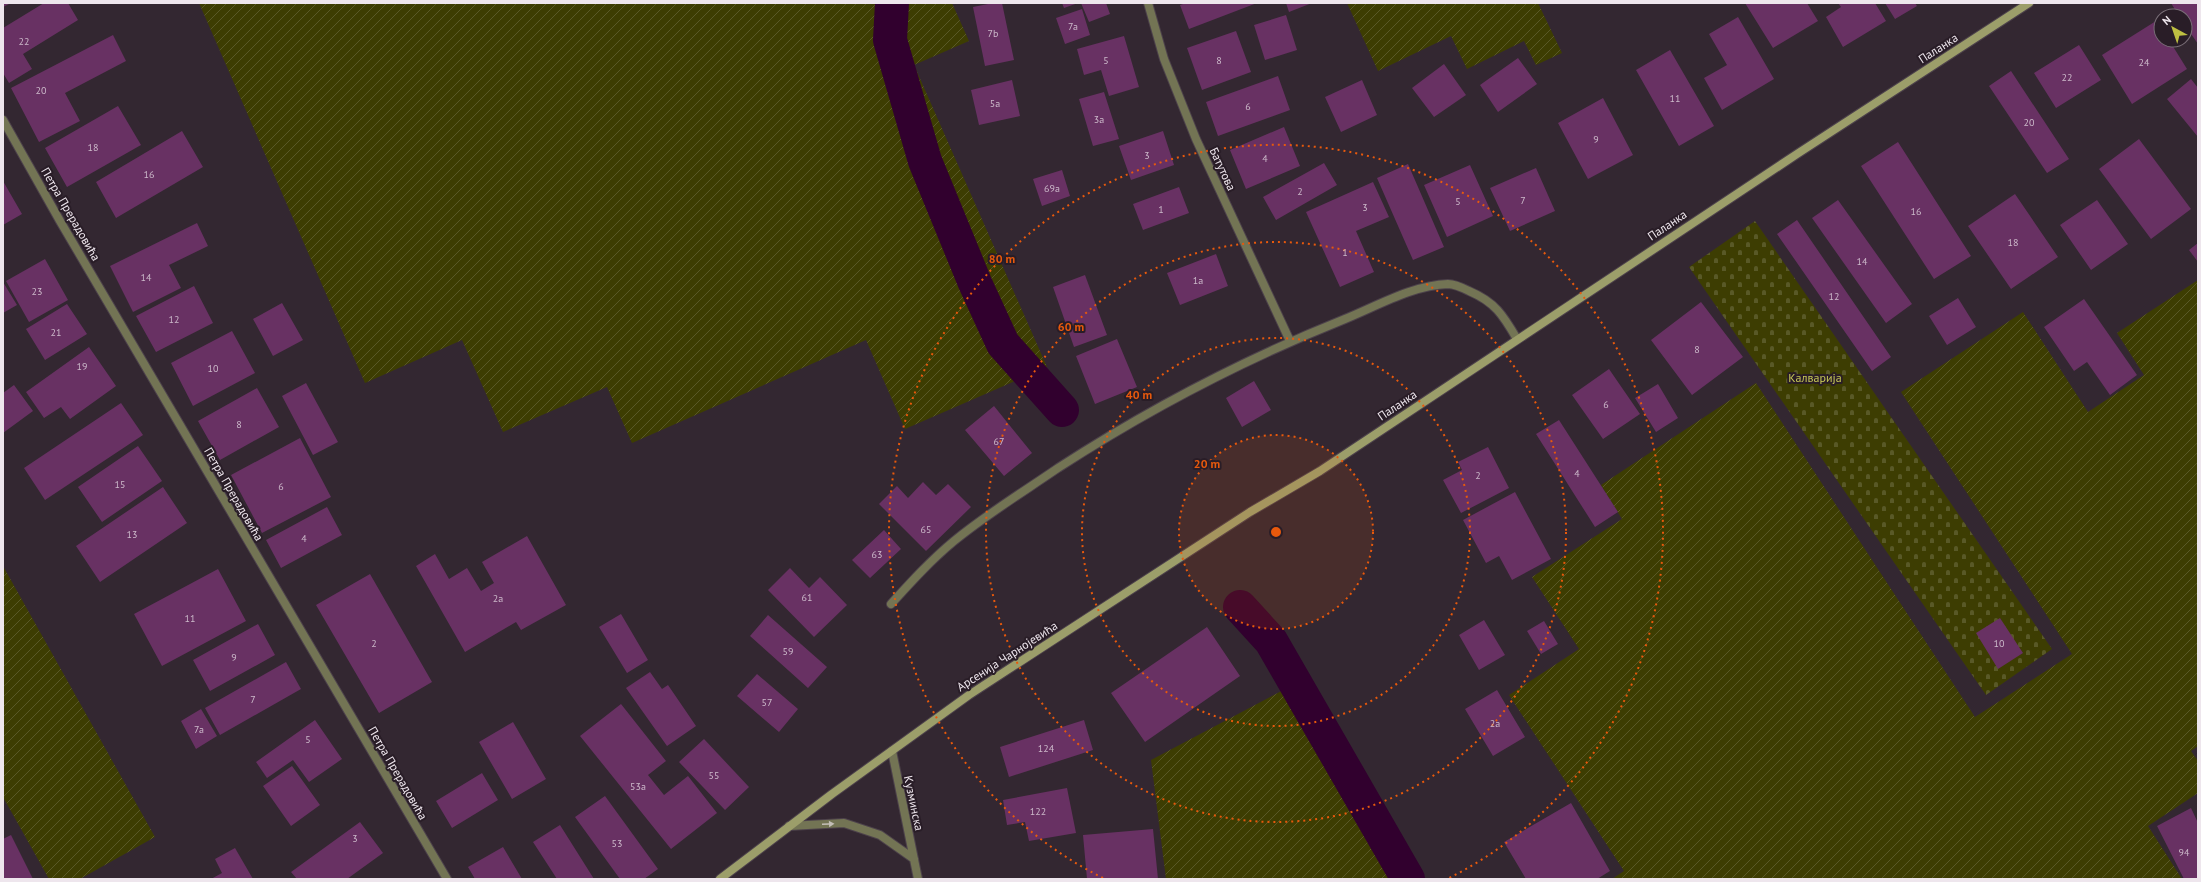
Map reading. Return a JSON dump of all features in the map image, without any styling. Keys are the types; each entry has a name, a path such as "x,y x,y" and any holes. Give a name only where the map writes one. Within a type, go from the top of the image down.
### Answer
{"main road":[{"name":"Паланка","path":"1320,471 1517,339 2029,3"},
{"name":"Арсенија Чарнојевића","path":"720,879 789,826 969,695 1250,512 1320,471"}],"street":[{"name":"Батутова","path":"1148,3 1164,59 1196,139 1290,341"},
{"name":"Петра Прерадовића","path":"3,120 64,228 446,879"},
{"path":"891,604 920,572 954,541 992,512 1098,442 1136,420 1290,341 1420,288 1449,284 1463,288 1491,301 1503,315 1517,339"},
{"name":"Кузминска","path":"892,751 918,879"},
{"path":"789,826 844,823 880,835 914,859"}],"green space":[{"path":"199,3 952,3 969,41 914,65 1047,367 905,429 866,340 632,443 607,387 503,432 462,340 365,383"},
{"path":"1347,3 1538,3 1562,53 1536,65 1524,41 1467,69 1451,36 1378,71"},
{"name":"Калварија","path":"1755,221 2052,649 1986,695 1689,267"},
{"path":"2198,280 2198,746 2191,751 2198,761 2198,793 2148,826 2182,879 1612,879 1624,871 1509,695 1579,649 1532,577 1622,519 1601,485 1756,383 1975,717 2072,654 1901,392 2023,312 2088,412 2144,375 2117,333"},
{"path":"3,566 155,837 80,879 49,879 3,797"},
{"path":"1289,687 1390,879 1166,879 1151,760"}],"building":[{"path":"3,3 11,3 3,7"},
{"path":"44,3 68,3 78,20 23,54 32,69 9,83 3,73 3,28"},
{"path":"993,3 1002,3 1014,60 985,66 973,7"},
{"path":"1062,3 1078,3 1064,8"},
{"path":"1081,3 1106,3 1110,14 1089,22"},
{"path":"1186,3 1257,3 1189,29 1180,5"},
{"path":"1286,3 1312,3 1289,12"},
{"path":"1745,3 1807,3 1818,21 1773,48"},
{"path":"1838,3 1875,3 1886,21 1843,47 1826,17 1841,7"},
{"path":"1885,3 1915,3 1917,6 1895,19"},
{"path":"2171,3 2198,3 2198,44 2193,37 2193,8 2174,8"},
{"path":"1082,9 1090,35 1065,44 1056,18"},
{"path":"1286,15 1297,50 1265,60 1254,25"},
{"path":"1738,17 1774,79 1722,110 1704,78 1727,65 1709,34"},
{"path":"2153,23 2153,48 2174,48 2187,69 2132,104 2102,55"},
{"path":"1236,31 1251,72 1202,90 1187,48"},
{"path":"113,35 126,61 65,93 80,121 39,142 11,88"},
{"path":"1124,36 1139,87 1109,96 1101,70 1084,75 1077,49"},
{"path":"2079,45 2101,80 2056,108 2034,73"},
{"path":"1670,50 1714,126 1679,146 1636,70"},
{"path":"1518,58 1537,84 1498,112 1480,85"},
{"path":"1444,64 1466,95 1434,117 1412,88"},
{"path":"2011,71 2069,159 2047,173 1989,86"},
{"path":"1278,76 1290,110 1218,136 1206,102"},
{"path":"2191,79 2198,88 2198,137 2167,99"},
{"path":"1012,80 1020,116 979,125 971,90"},
{"path":"1362,80 1377,115 1341,132 1325,97"},
{"path":"1104,92 1119,139 1093,146 1079,99"},
{"path":"1603,98 1633,155 1588,179 1558,123"},
{"path":"118,106 141,145 67,187 45,148"},
{"path":"1284,127 1300,166 1246,189 1230,150"},
{"path":"182,131 203,167 116,218 96,182"},
{"path":"1163,131 1174,165 1131,180 1119,146"},
{"path":"2139,139 2191,209 2151,239 2099,169"},
{"path":"1898,142 1971,256 1934,279 1861,166"},
{"path":"1324,163 1337,185 1276,220 1263,197"},
{"path":"1408,164 1444,247 1413,260 1377,178"},
{"path":"1470,165 1493,216 1447,237 1424,185"},
{"path":"1536,168 1555,211 1510,231 1490,188"},
{"path":"1062,170 1070,196 1042,206 1033,179"},
{"path":"3,181 22,214 3,225"},
{"path":"1373,182 1389,217 1356,231 1374,272 1340,287 1306,212"},
{"path":"1179,187 1189,213 1143,230 1133,204"},
{"path":"2015,194 2058,257 2011,289 1968,226"},
{"path":"1838,200 1912,304 1886,323 1812,218"},
{"path":"2097,200 2128,244 2091,270 2060,225"},
{"path":"1797,220 1891,357 1872,371 1777,234"},
{"path":"197,223 208,246 169,265 181,288 133,312 110,266"},
{"path":"2198,243 2198,262 2189,250"},
{"path":"1216,254 1228,286 1180,305 1167,273"},
{"path":"45,259 68,300 29,322 6,281"},
{"path":"1085,275 1107,335 1074,347 1053,287"},
{"path":"3,282 17,305 3,313"},
{"path":"194,286 213,323 156,352 136,316"},
{"path":"1958,298 1976,327 1947,345 1929,316"},
{"path":"2084,299 2137,375 2110,395 2087,362 2074,371 2044,327"},
{"path":"1701,302 1743,357 1692,395 1651,340"},
{"path":"282,303 303,340 273,356 253,319"},
{"path":"67,304 87,334 45,360 26,329"},
{"path":"232,331 255,373 193,406 171,363"},
{"path":"1117,339 1137,387 1095,404 1076,356"},
{"path":"89,347 116,386 70,419 61,407 44,418 26,392"},
{"path":"1609,369 1640,414 1603,439 1572,395"},
{"path":"1254,381 1271,410 1242,427 1226,398"},
{"path":"306,383 338,442 313,455 282,396"},
{"path":"1658,384 1678,418 1656,432 1635,398"},
{"path":"14,385 33,411 3,433 3,393"},
{"path":"257,388 279,427 220,460 198,421"},
{"path":"121,403 143,435 45,500 24,468"},
{"path":"994,406 1032,453 1004,476 965,430"},
{"path":"1559,420 1618,512 1595,527 1536,434"},
{"path":"300,438 331,497 262,533 231,475"},
{"path":"138,446 162,481 102,522 78,487"},
{"path":"1488,447 1509,488 1461,513 1443,480 1462,470 1458,462"},
{"path":"923,482 936,495 948,484 971,507 926,551 879,504 897,486 908,498"},
{"path":"163,487 187,523 100,582 76,546"},
{"path":"1515,492 1551,559 1512,580 1499,556 1486,563 1463,520"},
{"path":"327,507 342,535 281,568 266,540"},
{"path":"884,530 901,549 870,578 852,560"},
{"path":"527,536 566,605 521,630 516,622 465,652 416,566 435,554 449,579 467,568 481,591 494,583 482,562"},
{"path":"790,568 809,588 820,577 847,605 814,637 768,590"},
{"path":"218,569 246,621 162,666 134,614"},
{"path":"370,574 432,682 379,713 316,605"},
{"path":"621,614 648,660 627,673 599,627"},
{"path":"768,615 827,667 808,688 750,636"},
{"path":"2000,618 2023,653 1998,669 1976,633"},
{"path":"1484,620 1505,655 1479,670 1459,635"},
{"path":"1544,621 1558,644 1541,654 1527,631"},
{"path":"258,624 275,655 210,691 193,660"},
{"path":"1207,627 1240,676 1145,742 1111,693"},
{"path":"286,662 301,689 220,735 205,708"},
{"path":"650,672 662,689 668,685 696,726 667,746 626,688"},
{"path":"757,674 798,709 779,732 737,696"},
{"path":"1497,690 1525,737 1493,756 1465,709"},
{"path":"621,704 666,761 648,775 664,795 688,776 717,813 671,849 580,736"},
{"path":"201,709 217,736 196,749 181,721"},
{"path":"315,720 342,759 309,782 293,760 267,778 256,762"},
{"path":"1084,720 1093,750 1009,777 1000,747"},
{"path":"513,722 546,779 512,799 479,742"},
{"path":"704,739 749,787 725,810 679,762"},
{"path":"292,766 320,805 291,826 263,786"},
{"path":"482,773 498,800 452,828 436,801"},
{"path":"1067,788 1076,833 1029,841 1025,822 1007,825 1003,800"},
{"path":"605,796 658,869 644,879 620,879 575,817"},
{"path":"1571,803 1610,871 1597,879 1526,879 1504,842"},
{"path":"2191,808 2198,823 2198,879 2184,879 2157,826"},
{"path":"360,822 383,853 347,879 297,879 291,872"},
{"path":"560,825 594,879 557,879 533,842"},
{"path":"1153,829 1158,879 1087,879 1083,835"},
{"path":"11,835 33,879 3,879 3,839"},
{"path":"503,847 522,879 475,879 468,867"},
{"path":"235,848 253,879 211,879 222,873 215,859"}],"waterway":[{"path":"892,3 890,40 925,161 975,283 1003,344 1062,410"},
{"path":"1240,607 1271,641 1408,879"}]}
